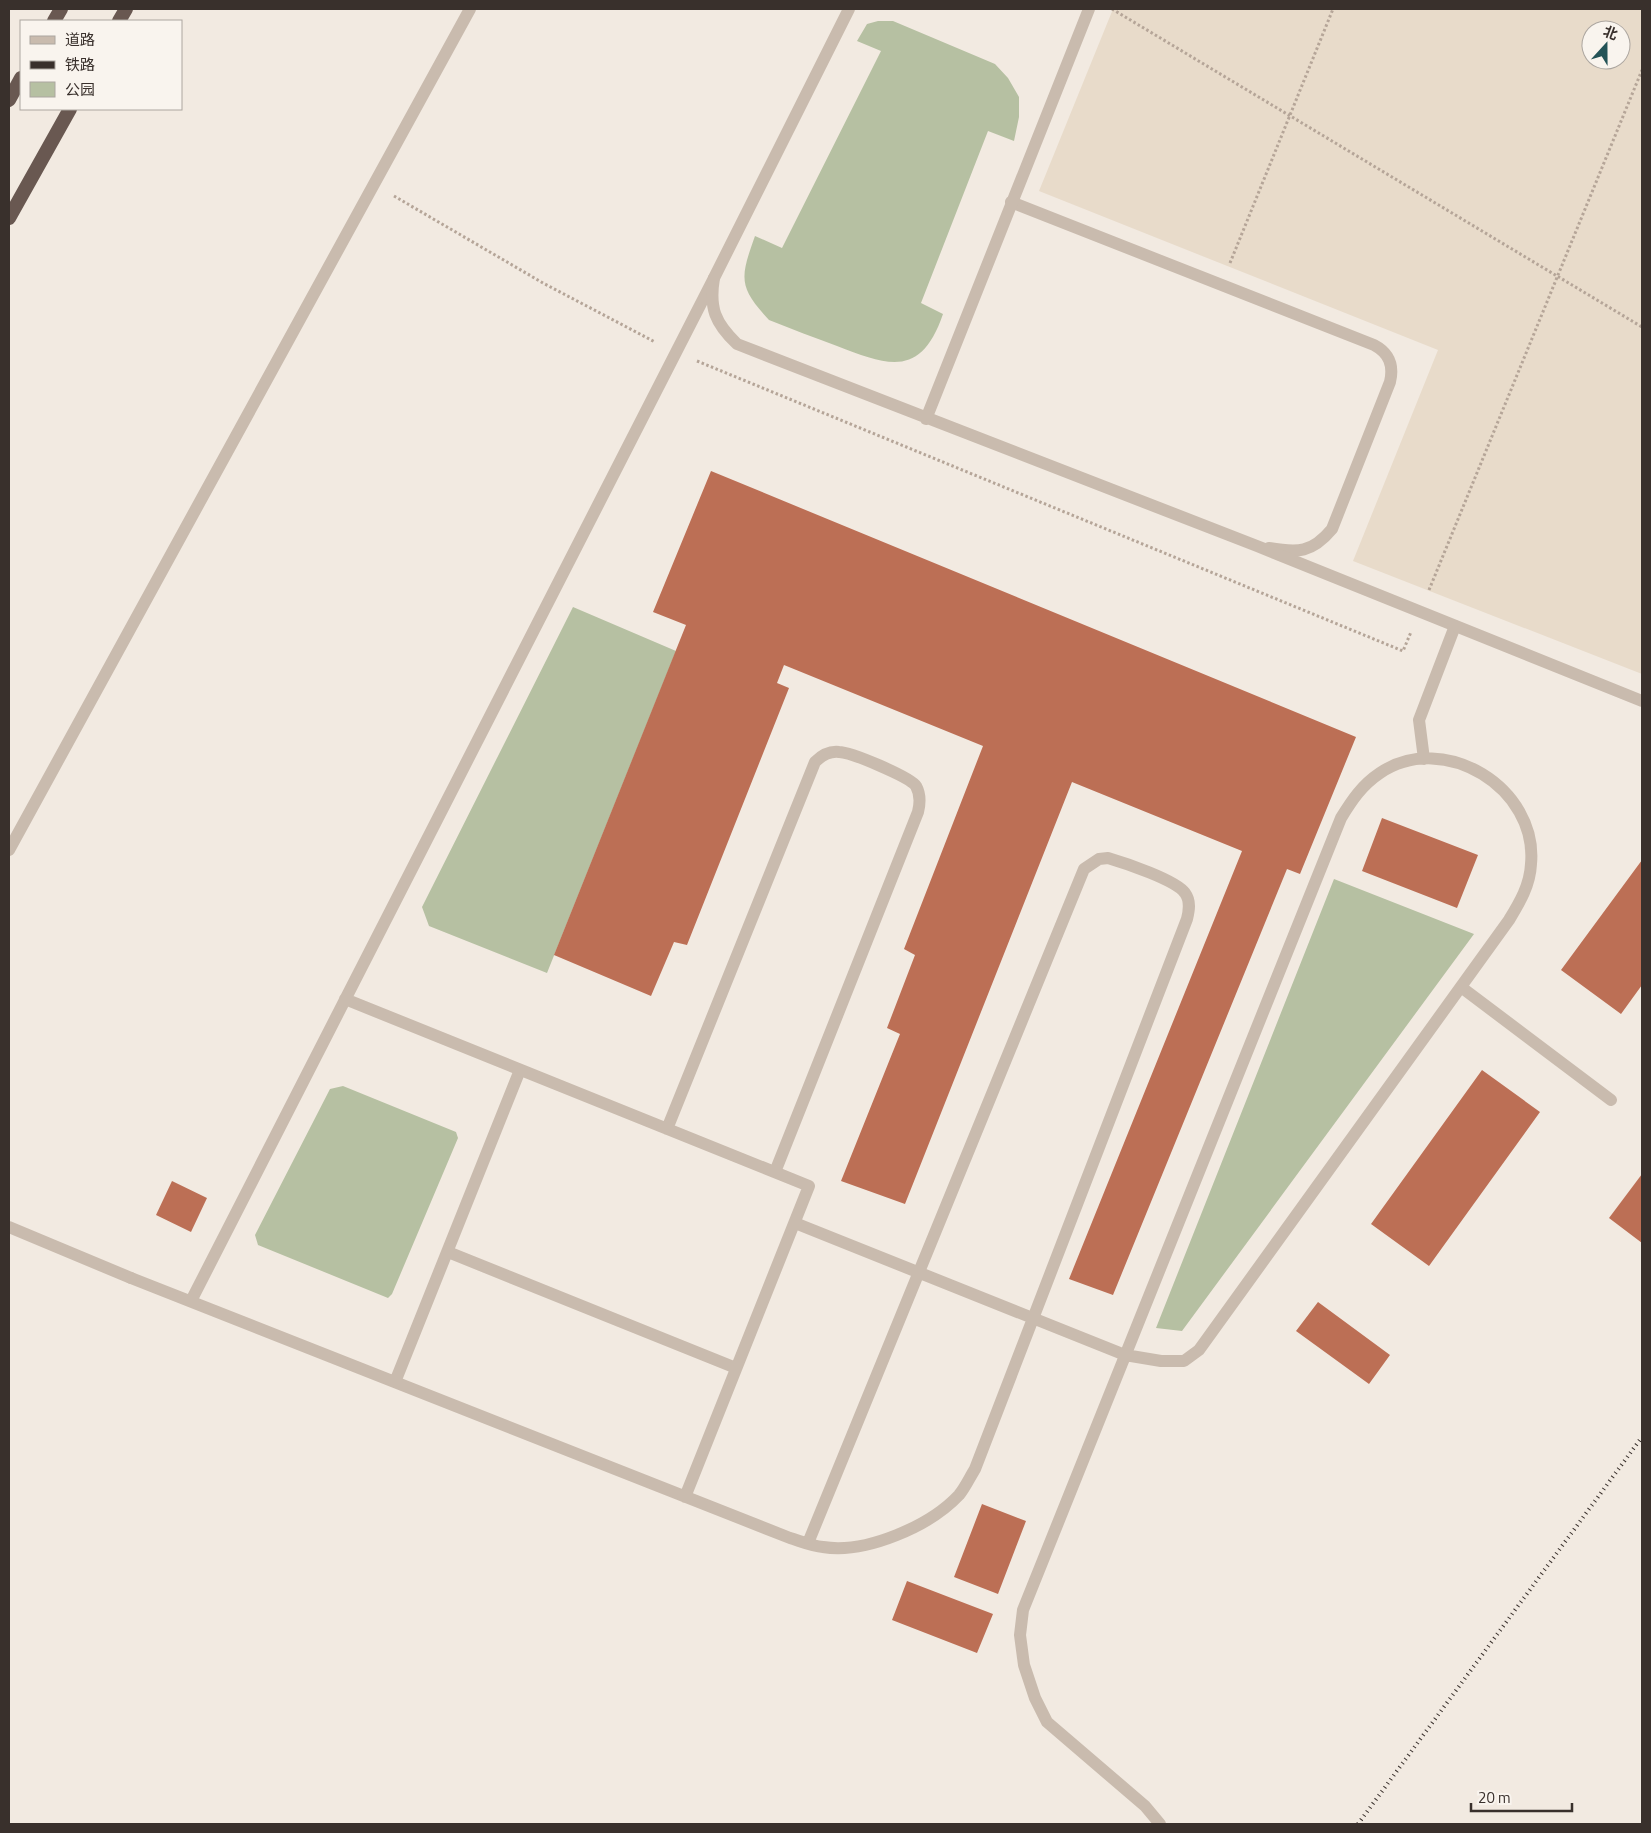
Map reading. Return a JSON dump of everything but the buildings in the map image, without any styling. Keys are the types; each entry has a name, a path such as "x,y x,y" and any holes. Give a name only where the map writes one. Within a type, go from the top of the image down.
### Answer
{"highway":[{"path":"55,20 61,9"},
{"path":"120,20 126,9"},
{"path":"9,100 20,80"},
{"path":"9,218 69,110"}],"street":[{"path":"9,850 470,9"},
{"path":"190,1301 714,278 849,9"},
{"path":"926,420 1089,9"},
{"path":"1011,202 1374,345 1382,349 1388,356 1392,373 1390,382 1332,529 1324,540 1312,548 1299,551 1257,546"},
{"path":"714,278 711,296 715,314 724,331 737,344 926,420 1257,546 1642,701"},
{"path":"1424,759 1419,720 1455,626"},
{"path":"667,1129 815,762 830,752 844,752 904,776 917,788 920,804 918,812 774,1172"},
{"path":"795,1223 1125,1355 1184,1361 1199,1350 1509,920 1525,893 1532,864 1528,833 1516,805 1496,782 1471,766 1440,758 1409,760 1380,772 1357,792 1341,818 1125,1355 1023,1610 1020,1635 1027,1674 1035,1698 1047,1722 1145,1806 1160,1824"},
{"path":"9,1227 131,1278 685,1497 808,1543 824,1548 859,1546 888,1539 936,1516 960,1494 974,1469 1187,919 1189,911 1186,894 1180,888 1165,880 1108,858 1099,859 1084,869 808,1543"},
{"path":"1461,987 1611,1100"},
{"path":"345,999 809,1186 685,1497"},
{"path":"395,1382 520,1070"},
{"path":"448,1252 736,1368"}],"path":[{"path":"1111,9 1642,327"},
{"path":"1229,267 1333,9"},
{"path":"373,185 543,283 675,353 1403,651 1642,70"}],"green space":[{"path":"878,21 893,21 995,64 1008,78 1019,97 1019,117 1014,141 988,131 921,303 943,314 934,335 924,349 914,358 901,362 888,362 856,353 769,320 752,299 745,281 746,262 755,236 782,248 881,51 857,41 867,24"},
{"path":"573,607 676,651 547,973 429,926 422,907"},
{"path":"1334,879 1474,934 1182,1331 1156,1328"},
{"path":"343,1086 456,1132 458,1138 392,1294 388,1298 258,1245 255,1235 330,1089"}],"shaded area":[{"path":"1113,9 1642,9 1642,674 1353,561 1438,350 1039,191"}],"railway":[{"path":"1358,1824 1642,1437"}]}
